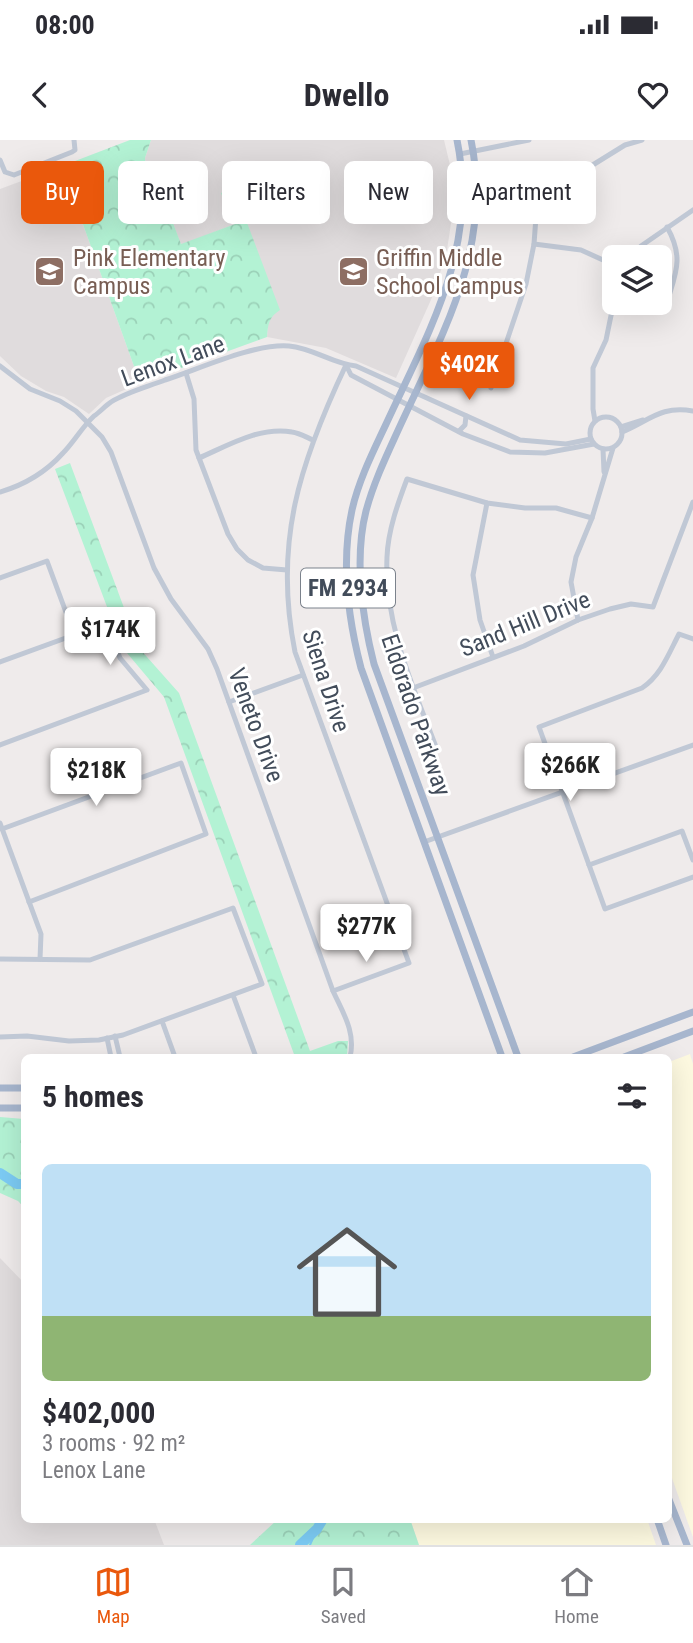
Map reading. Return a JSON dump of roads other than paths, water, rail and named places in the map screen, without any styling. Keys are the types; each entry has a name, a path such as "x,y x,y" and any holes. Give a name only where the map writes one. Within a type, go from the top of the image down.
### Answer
{"main road":[{"name":"Eldorado Parkway","path":"457,140 463,218 455,257 443,299 369,462 353,509 349,529 347,580 354,639 361,668 501,1054"},
{"name":"Eldorado Parkway","path":"471,140 477,189 476,224 467,269 439,346 381,467 366,512 361,580 367,637 374,664 517,1054"},
{"path":"581,1054 693,1012"},
{"path":"656,1026 663,1042"},
{"path":"632,1054 693,1031"},
{"path":"0,1088 21,1088"},
{"path":"0,1108 21,1108"},
{"path":"672,1507 687,1545"},
{"path":"658,1523 666,1545"}],"street":[{"path":"0,160 8,174 14,174 75,150 74,140"},
{"path":"460,155 529,140"},
{"path":"491,388 518,311 534,244 537,203 541,197 625,145 642,140"},
{"path":"642,245 693,210"},
{"path":"667,227 674,239 679,259 672,284"},
{"path":"534,244 581,250 602,260"},
{"path":"611,315 606,340 593,368 593,396 597,420 590,430 593,442 603,449 613,448"},
{"name":"Lenox Lane","path":"0,492 38,475 63,454 88,422 110,402 186,373 258,350 290,346 356,366 520,440 566,444 593,442"},
{"name":"Lenox Lane","path":"346,365 351,374 459,431 510,452 545,453 593,442"},
{"name":"Siena Drive","path":"333,991 409,963 303,675 288,621 285,592 295,501 313,440 346,365"},
{"name":"Veneto Drive","path":"1,369 30,388 60,401 88,422 108,446 154,568 189,626 208,649 333,991 349,1023 353,1046 351,1054"},
{"path":"186,373 194,399 195,439 199,458 228,534 248,560 264,568 287,570"},
{"path":"622,430 660,412 680,409 693,411"},
{"path":"459,431 465,425 466,416"},
{"path":"597,420 610,418 622,430"},
{"path":"485,442 490,437 491,427"},
{"path":"578,620 571,582 576,557 592,518 613,448 620,441 622,430"},
{"path":"199,458 257,434 272,431 293,432 313,440"},
{"path":"603,449 605,476"},
{"path":"436,747 394,630 388,592 387,555 396,509 407,479 487,503 525,508 556,508 592,518"},
{"name":"Sand Hill Drive","path":"414,688 524,646 610,608 631,604 653,607 693,502"},
{"path":"487,503 473,575 480,620 493,657"},
{"path":"0,578 47,561 74,634"},
{"path":"0,662 107,623 120,658 147,690 0,745"},
{"path":"693,639 679,634 653,680 628,694 539,727 605,909 693,877"},
{"path":"229,702 303,675"},
{"path":"424,842 693,746"},
{"path":"29,902 206,834 181,763 1,826 29,902 41,934 40,959"},
{"path":"589,865 682,831 693,860"},
{"path":"0,959 90,960 233,908 262,984 107,1038 69,1041 27,1036 0,1037"},
{"path":"233,995 255,1054"},
{"path":"162,1021 174,1054"},
{"path":"116,1036 119,1054"},
{"path":"107,1038 110,1054"}],"waterway":[{"path":"0,1173 21,1184"},
{"path":"300,1545 321,1523"},
{"path":"310,1545 317,1529"}],"place":[{"name":"Pink Elementary Campus","path":"50,272"},
{"name":"Griffin Middle School Campus","path":"353,272"}]}
